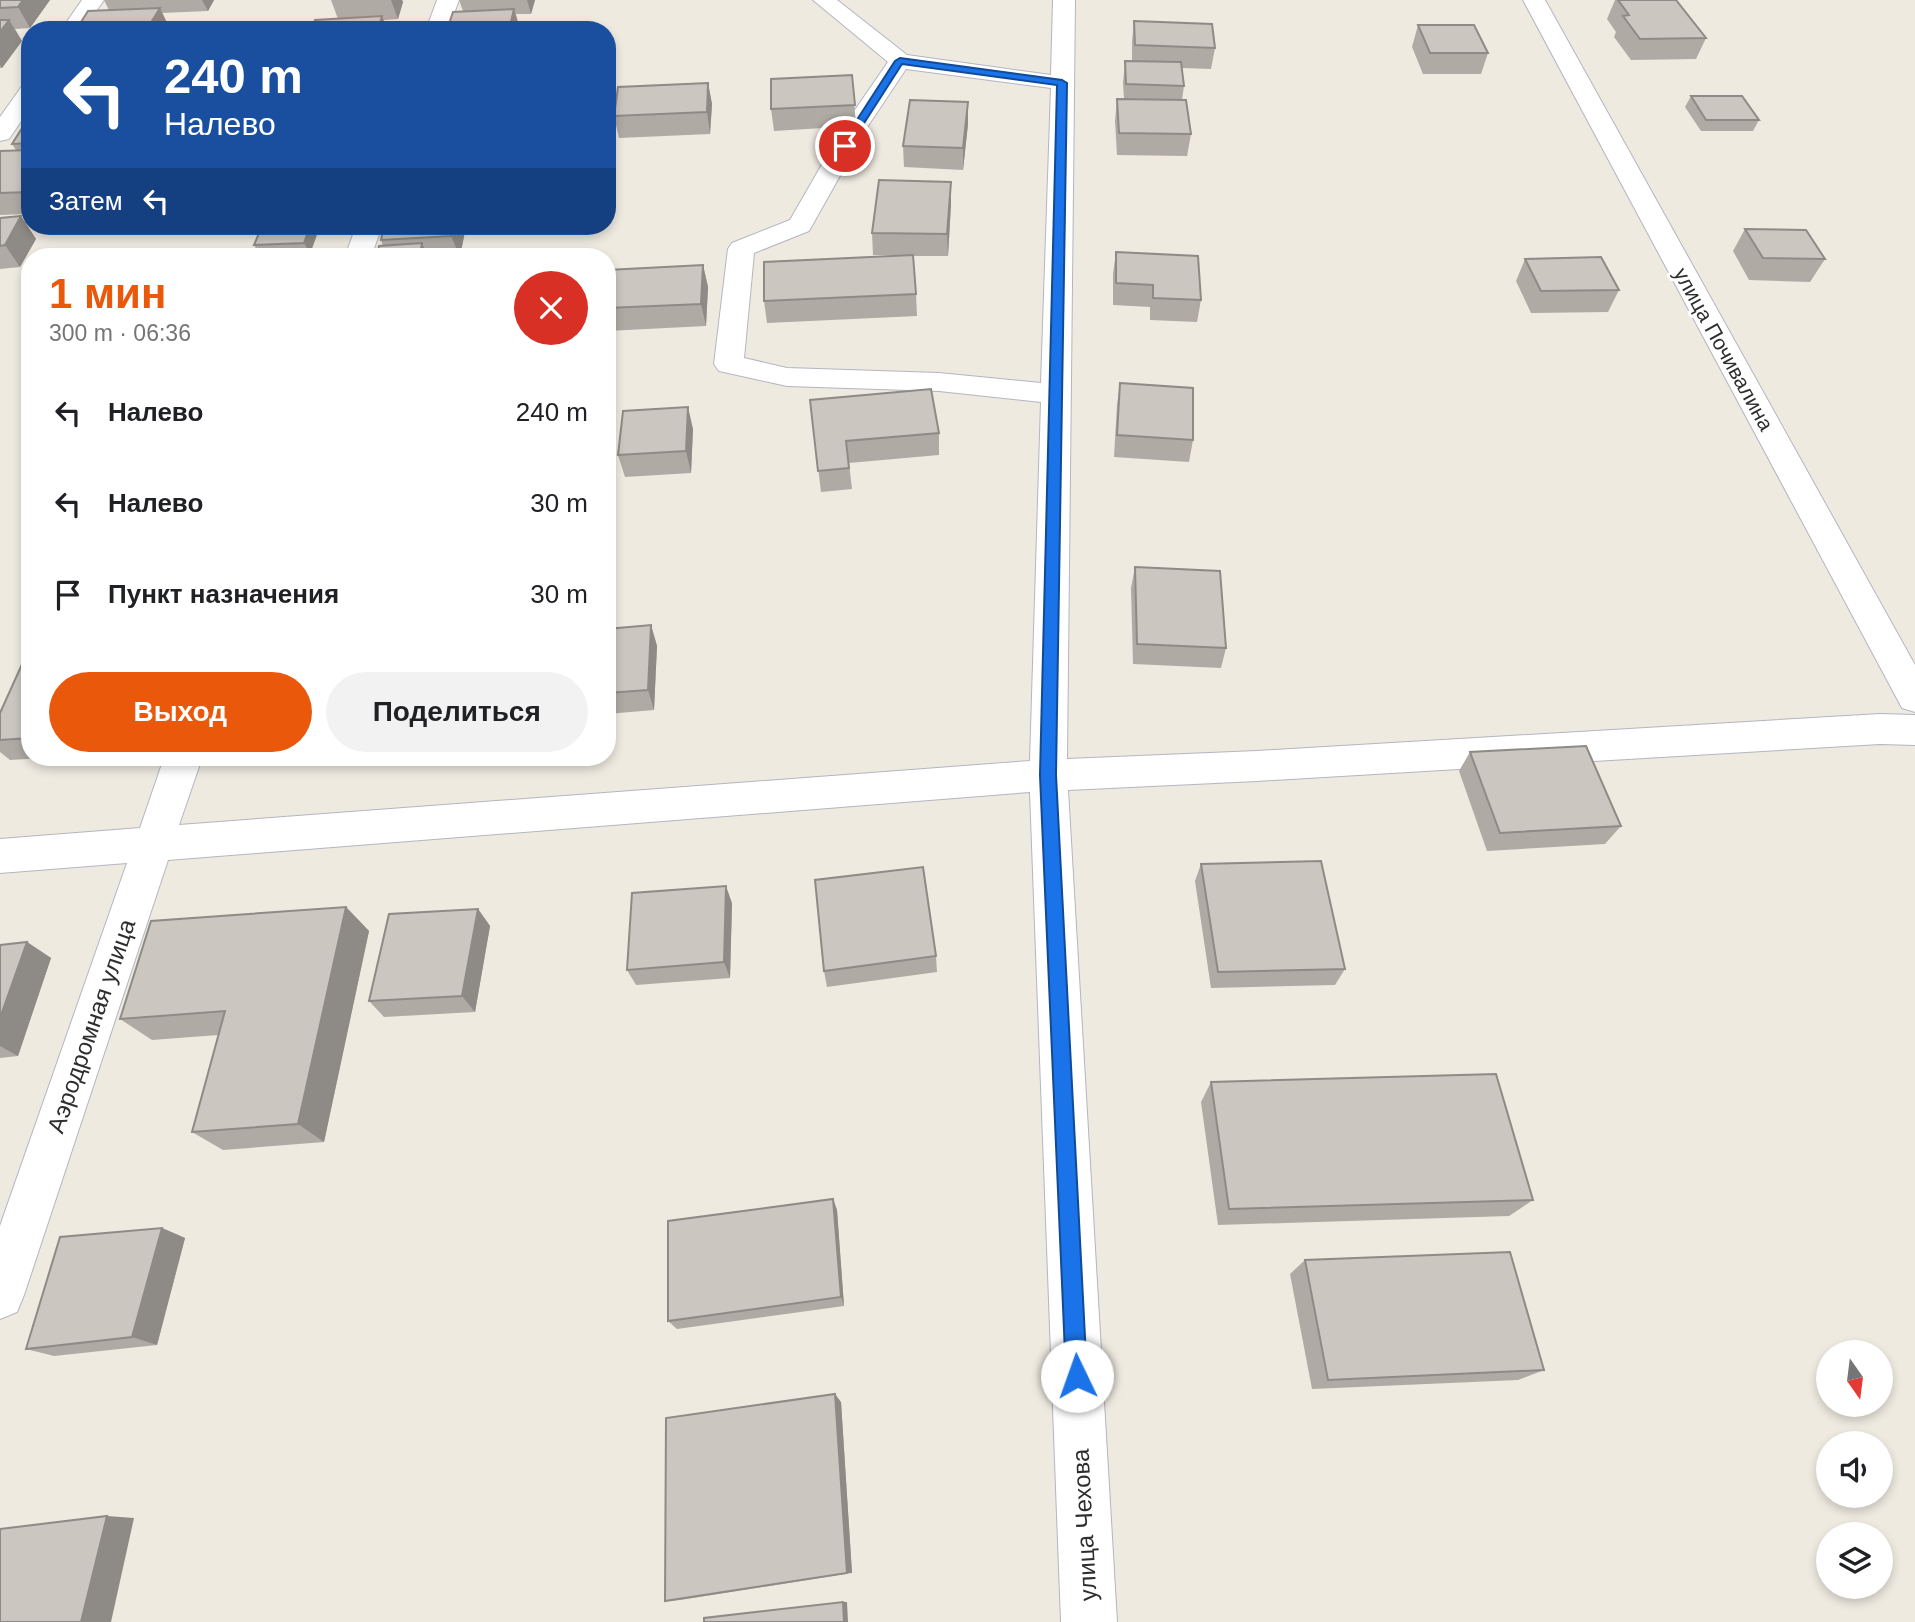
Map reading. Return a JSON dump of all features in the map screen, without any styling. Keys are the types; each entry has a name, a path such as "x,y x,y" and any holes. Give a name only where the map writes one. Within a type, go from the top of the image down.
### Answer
{"street":[{"path":"78,21 93,0"},
{"path":"441,21 448,0"},
{"path":"824,0 900,61 1062,83"},
{"name":"улица Чехова","path":"1064,0 1048,775 1089,1622"},
{"name":"улица Почивалина","path":"1534,0 1915,698"},
{"path":"900,61 856,127 800,225 741,250 729,364 788,377 939,382 1055,394"},
{"path":"0,134 21,104"},
{"path":"0,856 1048,775 1270,765 1880,729 1915,730"},
{"name":"Аэродромная улица","path":"0,1295 180,766"}],"building":[{"path":"0,0 23,0 18,7 0,8"},
{"path":"1618,0 1676,0 1706,38 1640,39 1623,16 1629,15"},
{"path":"160,8 152,21 82,21 88,11"},
{"path":"514,9 511,21 450,21 453,12"},
{"path":"382,16 381,21 315,20"},
{"path":"0,20 9,20 0,32"},
{"path":"1134,21 1212,24 1215,48 1135,45"},
{"path":"1418,25 1474,25 1488,53 1430,53"},
{"path":"1125,61 1181,62 1184,86 1126,84"},
{"path":"852,75 855,105 771,109 771,79"},
{"path":"708,83 707,112 616,116 618,87"},
{"path":"1691,96 1742,96 1759,120 1706,120"},
{"path":"1117,99 1186,100 1191,134 1119,133"},
{"path":"910,100 968,102 963,148 903,146"},
{"path":"21,130 21,144 12,144"},
{"path":"21,150 21,192 0,193 0,151"},
{"path":"879,180 951,182 947,234 872,233"},
{"path":"21,216 5,245 0,246 0,218"},
{"path":"1745,229 1806,230 1825,259 1763,258"},
{"path":"258,235 307,235 304,243 254,245"},
{"path":"382,235 451,235 451,236 381,240"},
{"path":"422,243 421,248 379,246"},
{"path":"1116,252 1198,256 1201,300 1153,298 1153,285 1116,283"},
{"path":"913,255 916,294 764,301 764,262"},
{"path":"1601,257 1619,290 1541,291 1525,259"},
{"path":"703,265 701,304 616,308 616,270"},
{"path":"1120,383 1193,388 1193,440 1117,435"},
{"path":"931,389 939,433 846,441 849,468 818,471 810,400"},
{"path":"688,407 686,451 618,455 623,411"},
{"path":"1135,567 1220,571 1226,648 1137,644"},
{"path":"651,625 648,690 616,692 616,628"},
{"path":"21,666 21,739 0,740 0,713"},
{"path":"1586,746 1621,826 1500,833 1470,752"},
{"path":"1321,861 1345,969 1218,972 1201,864"},
{"path":"923,867 936,956 824,971 815,880"},
{"path":"726,886 724,962 627,970 632,893"},
{"path":"346,907 298,1124 192,1132 225,1011 120,1019 151,921"},
{"path":"478,909 462,996 369,1001 389,914"},
{"path":"27,942 0,1018 0,945"},
{"path":"1496,1074 1533,1200 1229,1209 1211,1082"},
{"path":"833,1199 841,1297 668,1321 668,1221"},
{"path":"162,1228 132,1337 26,1349 60,1237"},
{"path":"1510,1252 1544,1370 1328,1380 1305,1260"},
{"path":"835,1394 847,1573 665,1601 666,1418"},
{"path":"107,1516 81,1622 0,1622 0,1529"},
{"path":"843,1602 844,1622 704,1622 704,1618"}],"route":[{"path":"845,146 900,61 1062,83 1048,775 1077,1376"}]}
